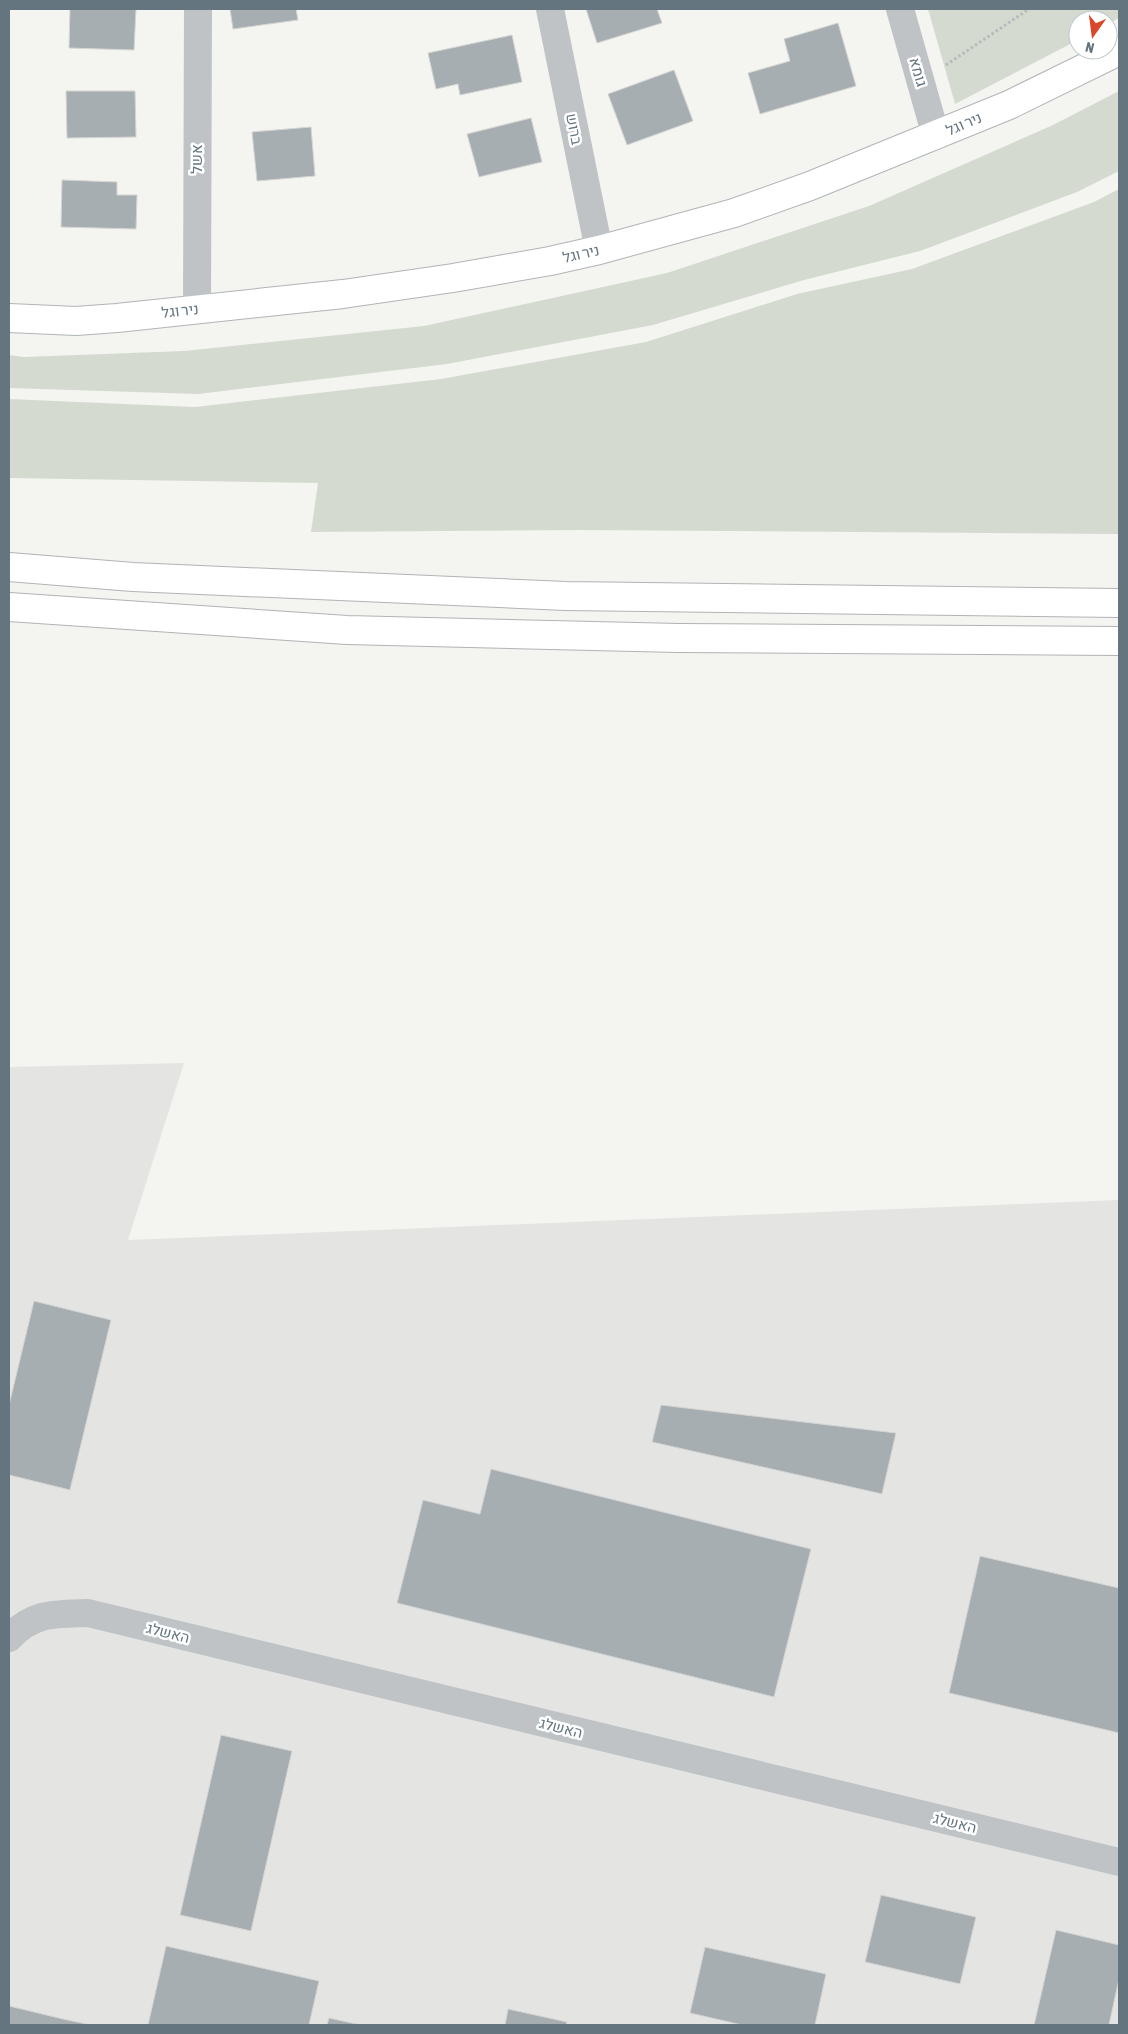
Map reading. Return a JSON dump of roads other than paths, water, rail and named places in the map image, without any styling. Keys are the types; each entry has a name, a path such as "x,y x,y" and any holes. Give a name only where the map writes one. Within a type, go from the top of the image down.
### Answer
{"main road":[{"name":"ניר וגל","path":"9,318 76,320 197,310 343,294 453,278 550,261 598,250 734,213 819,183 1009,105 1119,51"},
{"path":"9,567 133,577 556,595 1119,602"},
{"path":"9,607 347,630 678,638 1119,641"}],"street":[{"name":"אשל","path":"197,310 198,9"},
{"name":"ברוש","path":"550,9 598,250"},
{"name":"גומא","path":"900,9 936,136"},
{"name":"האשלג","path":"9,1638 16,1630 46,1614 88,1614 1119,1862"}]}
